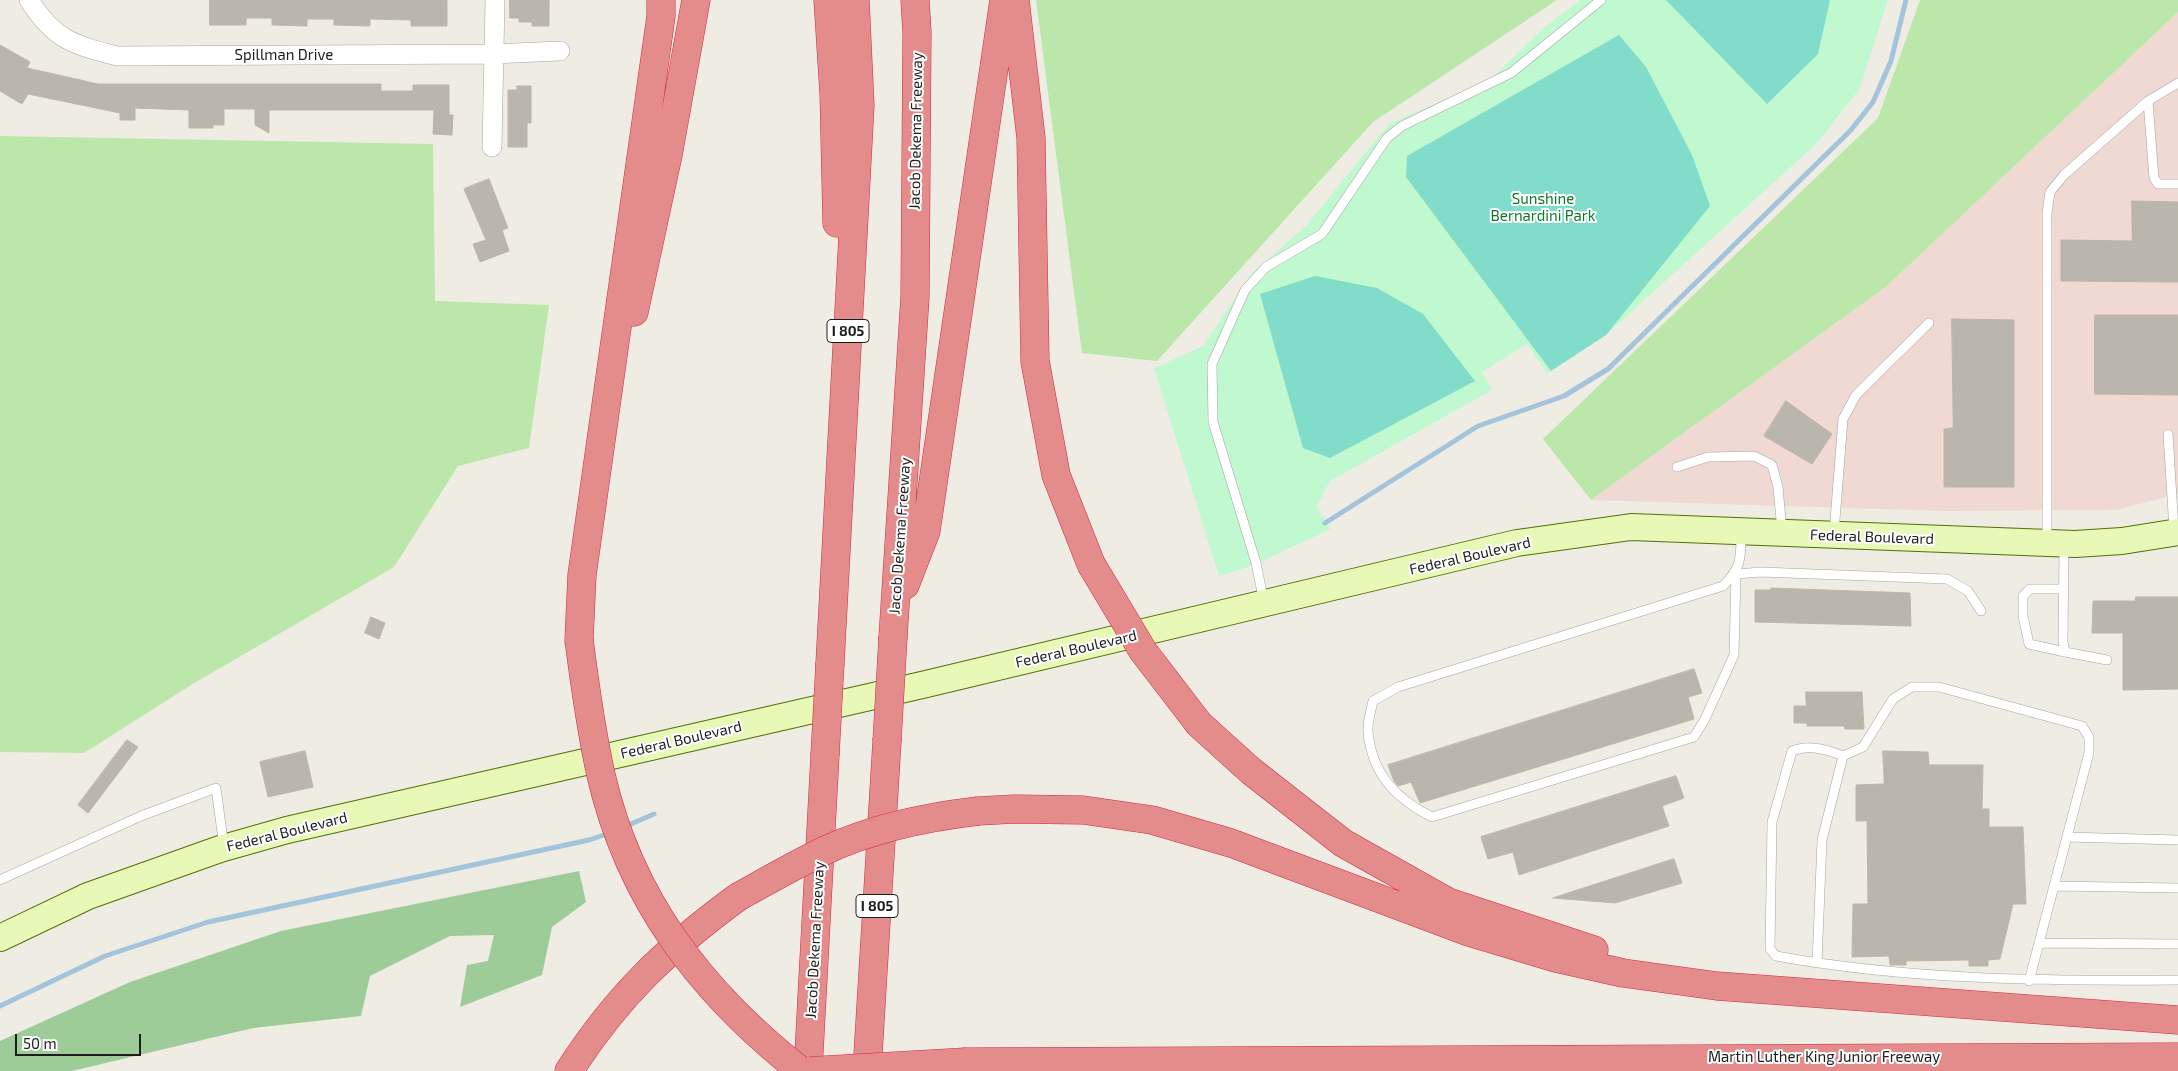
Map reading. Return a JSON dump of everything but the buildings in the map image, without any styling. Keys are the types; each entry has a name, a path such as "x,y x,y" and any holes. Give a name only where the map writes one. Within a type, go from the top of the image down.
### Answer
{"highway":[{"path":"661,0 661,16 622,277 582,575 579,640 601,777 628,858 643,889 700,977 766,1043 802,1071"},
{"path":"590,521 668,155 696,0"},
{"path":"828,0 834,103 843,422"},
{"name":"Jacob Dekema Freeway","path":"809,1071 860,105 855,0"},
{"name":"Jacob Dekema Freeway","path":"867,1071 915,297 917,32 915,0"},
{"path":"896,608 926,531 1004,0"},
{"path":"1015,0 1031,138 1036,361 1056,474 1090,564 1143,651 1198,724 1251,771 1343,843 1448,902 1622,960 1717,986"},
{"path":"569,1071 609,1013 639,980 682,940 738,897 827,849 854,840 911,822 978,811 1015,809 1074,810 1152,820 1231,844 1401,908 1539,953 1592,967 1717,986 2178,1020"},
{"name":"Martin Luther King Junior Freeway","path":"809,1071 966,1062 2178,1056"}],"main road":[{"name":"Federal Boulevard","path":"0,938 88,896 224,847 287,830 1265,605 1517,543 1631,527 2055,544 2122,541 2176,532"}],"street":[{"name":"Spillman Drive","path":"29,0 48,26 75,45 117,56 493,54 560,51"},
{"path":"492,147 495,0"}],"lane":[{"path":"1265,605 1256,563 1213,422 1212,364 1245,290 1266,267 1322,234 1388,138 1402,126 1511,73 1601,0"},
{"path":"2065,652 2062,642 2063,589 2055,544 2047,213 2050,192 2071,169 2148,101 2178,83"},
{"path":"2148,101 2154,178 2158,184 2178,184"},
{"path":"1834,536 1844,419 1856,395 1929,323"},
{"path":"2168,434 2176,532"},
{"path":"1677,467 1708,456 1754,456 1772,465 1778,487 1782,534"},
{"path":"1741,532 1741,559 1736,574 1734,655 1705,719 1694,737 1432,817 1410,806 1388,785 1374,758 1368,730 1373,701 1398,686 1723,586 1736,574 1761,572 1947,579 1968,591 1981,611"},
{"path":"2063,589 2030,588 2023,596 2023,616 2029,644 2107,660"},
{"path":"2029,981 2089,752 2089,737 2082,726 1939,687 1912,687 1893,699 1863,748 1844,756 1832,751 1803,746 1792,751 1772,822 1770,948 1776,956 1817,963 2029,981 2178,980"},
{"path":"1817,963 1822,840 1844,756"},
{"path":"0,880 141,816 216,788 224,847"},
{"path":"2067,837 2178,840"},
{"path":"2054,886 2178,888"},
{"path":"2039,943 2178,944"}],"shaded area":[{"path":"2178,12 2178,494 2116,510 1945,511 1591,500 1887,286"}],"green space":[{"path":"1036,0 1557,0 1373,122 1157,361 1082,353"},
{"name":"Sunshine Bernardini Park","path":"1581,0 1888,0 1860,88 1818,142 1606,335 1547,373 1527,344 1482,372 1492,390 1330,481 1316,507 1331,529 1248,567 1219,576 1154,368 1203,346 1252,273 1306,226 1389,124 1490,80 1546,26"},
{"path":"1666,0 1830,0 1818,54 1767,104"},
{"path":"1920,0 2178,0 2178,12 1887,286 1591,500 1543,439 1878,118"},
{"path":"1619,35 1646,67 1692,155 1710,206 1606,335 1551,371 1406,177 1407,156"},
{"path":"0,136 433,144 435,301 549,305 529,448 458,466 394,567 191,685 84,753 0,752"},
{"path":"1315,276 1377,288 1423,314 1475,381 1330,458 1303,448 1260,294"},
{"path":"579,871 586,902 552,927 542,975 460,1007 467,965 488,961 494,935 450,936 370,976 361,1016 253,1028 72,1071 0,1071 0,1041 130,982 281,931"}],"waterway":[{"path":"1325,523 1478,426 1564,396 1608,369 1851,130 1873,102 1891,61 1906,0"},
{"path":"624,827 654,814"},
{"path":"0,1006 105,956 208,922 589,840 610,833"}]}
